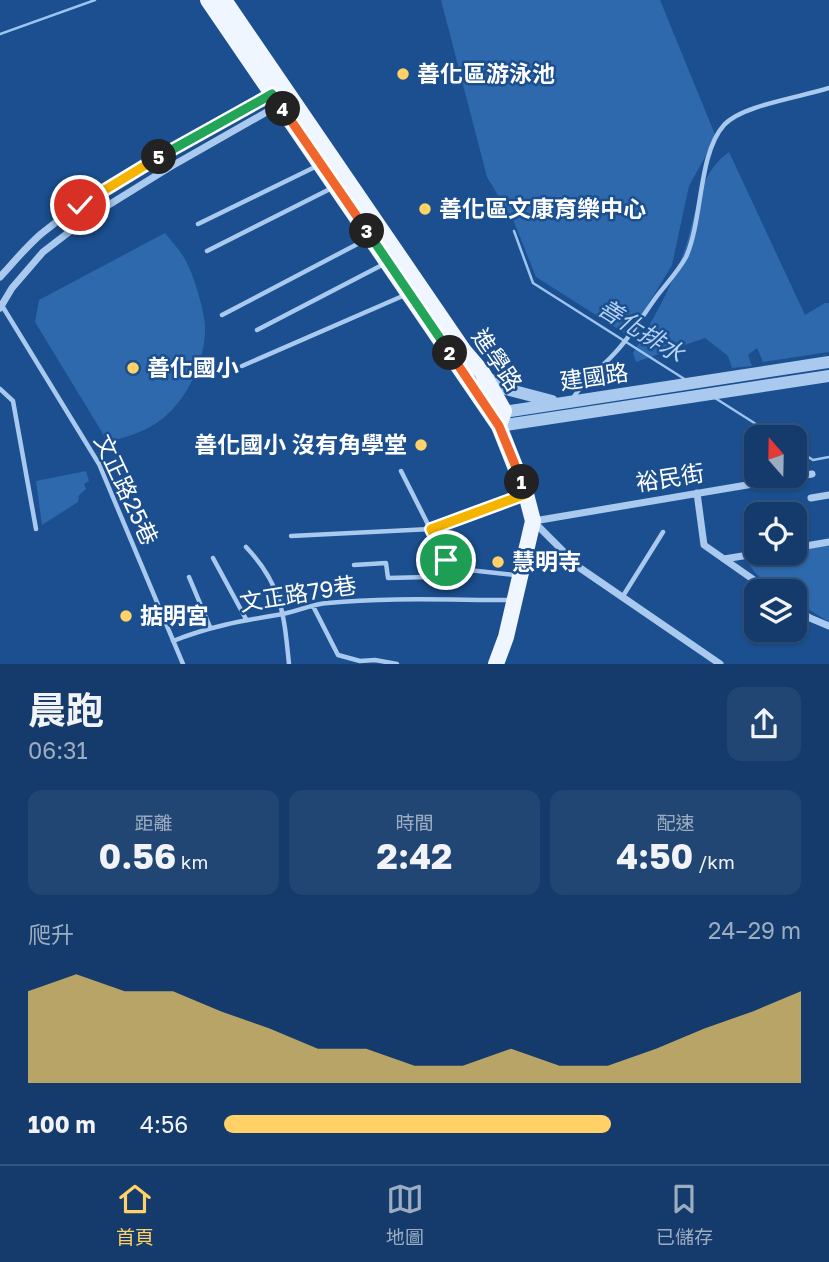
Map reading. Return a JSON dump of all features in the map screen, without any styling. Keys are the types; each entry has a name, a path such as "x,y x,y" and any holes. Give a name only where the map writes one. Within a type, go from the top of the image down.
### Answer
{"main road":[{"name":"進學路","path":"208,0 482,372 498,417"},
{"name":"進學路","path":"224,0 320,164 498,417"},
{"path":"496,663 516,600 533,521 498,417"}],"street":[{"path":"0,277 39,236 80,205 162,155 281,96"},
{"path":"1,306 12,288 43,252 86,219 281,96"},
{"name":"建國路","path":"498,417 701,388 829,362"},
{"path":"482,372 495,384 506,389 565,402"},
{"name":"建國路","path":"498,417 565,402 684,384 719,392 829,376"},
{"name":"裕民街","path":"533,521 812,474"},
{"path":"697,493 704,545 752,579"},
{"path":"811,498 829,495"},
{"path":"533,521 580,568 720,663"},
{"path":"807,546 829,542"},
{"path":"724,559 744,556"},
{"path":"807,616 829,626"}],"lane":[{"path":"565,402 584,380 620,347 685,258 695,227 709,154 716,135 726,122 743,111 829,88"},
{"path":"198,225 320,164"},
{"path":"207,251 335,186"},
{"path":"222,315 371,237"},
{"path":"257,330 388,262"},
{"path":"242,366 409,293"},
{"name":"文正路25巷","path":"1,306 99,464 183,663"},
{"path":"0,389 13,401 36,529"},
{"path":"401,471 450,568"},
{"path":"291,536 431,529 526,494"},
{"path":"622,598 663,532"},
{"path":"246,547 264,565 276,588 283,614 289,663"},
{"path":"213,558 246,618"},
{"path":"354,565 386,563 388,578 429,577 450,568 521,575"},
{"path":"189,577 210,627"},
{"name":"文正路79巷","path":"173,641 210,627 246,618 359,600 516,600"},
{"path":"313,606 338,655 360,661 397,663"}],"shaded area":[{"path":"441,0 660,0 716,137 689,186 672,265 629,336 536,277 514,222 487,177"},
{"path":"729,152 805,315 829,303 829,352 763,362 757,348 748,355 752,366 732,368 728,356 705,338 636,362 633,353 677,270 703,187 709,174"},
{"path":"165,233 185,259 196,285 205,325 203,350 188,389 171,411 143,430 108,442 35,322 39,300"},
{"path":"86,471 89,481 84,484 86,489 79,495 78,502 42,525 36,481"},
{"path":"829,540 829,622 807,608 807,579 762,579 750,565 807,565 807,544"}],"waterway":[{"path":"0,34 95,0"},
{"name":"善化排水","path":"514,231 533,283 686,380"},
{"name":"善化排水","path":"715,398 758,425"},
{"name":"善化排水","path":"807,456 813,460 829,457"}],"place":[{"name":"善化區游泳池","path":"403,74"},
{"name":"善化區文康育樂中心","path":"425,209"},
{"name":"善化國小","path":"133,368"},
{"name":"善化國小 沒有角學堂","path":"421,445"},
{"name":"慧明寺","path":"498,562"},
{"name":"掂明宮","path":"126,616"}],"route":[{"path":"80,205 162,155 272,94 499,426 526,494 431,529 446,560"}]}
